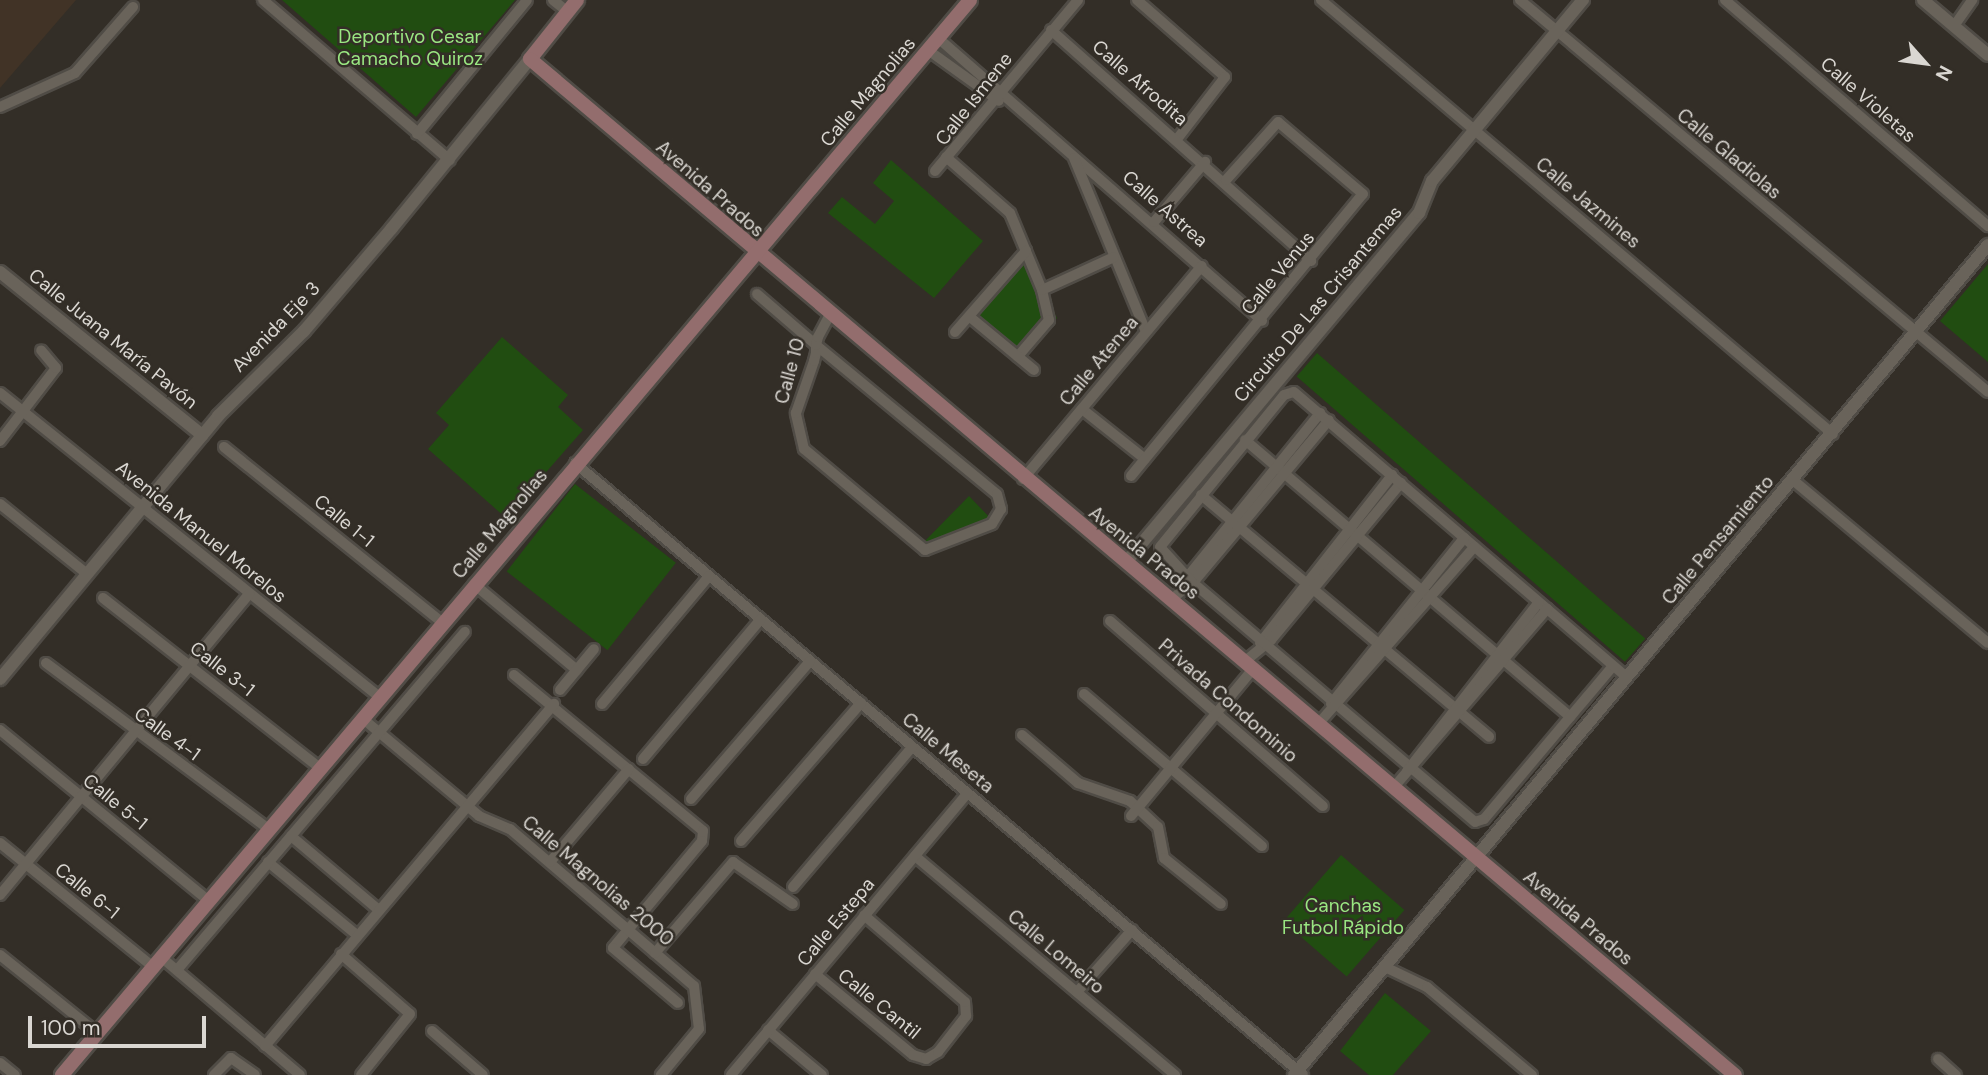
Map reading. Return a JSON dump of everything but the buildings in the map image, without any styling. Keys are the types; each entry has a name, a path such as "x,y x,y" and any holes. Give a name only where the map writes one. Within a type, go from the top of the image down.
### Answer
{"main road":[{"name":"Calle Magnolias","path":"62,1075 575,463 757,255 970,0"},
{"name":"Avenida Eje 3","path":"530,59 573,6"},
{"name":"Avenida Prados","path":"530,59 757,255 1023,479 1172,599 1735,1075"}],"street":[{"path":"263,0 450,160"},
{"path":"417,134 527,0"},
{"path":"554,0 573,6"},
{"name":"Calle Ismene","path":"1018,356 1050,318 1042,290 1009,212 946,157 1078,0"},
{"path":"1137,0 1225,77 1177,139"},
{"name":"Calle Jazmines","path":"1321,0 1833,434"},
{"name":"Calle Gladiolas","path":"1520,0 1988,392"},
{"name":"Circuito De Las Crisantemas","path":"1126,562 1419,213 1432,181 1583,0"},
{"name":"Calle Violetas","path":"1725,0 1988,226"},
{"path":"1923,0 1988,55"},
{"path":"1954,26 1972,0"},
{"path":"0,107 75,73 133,7"},
{"name":"Calle Afrodita","path":"1052,30 1226,180 1311,261"},
{"name":"Calle Astrea","path":"938,38 1001,91 1006,102 1154,222 1262,321"},
{"name":"Calle Astrea","path":"928,50 994,100 1006,102"},
{"name":"Avenida Eje 3","path":"0,678 202,435 304,331 450,160 530,59"},
{"name":"Calle Venus","path":"1131,476 1361,200 1360,188 1278,122 1226,180"},
{"name":"Calle Astrea","path":"1073,155 1146,332"},
{"path":"935,171 946,157"},
{"path":"1154,222 1205,162"},
{"name":"Calle Pensamiento","path":"1298,1074 1988,246"},
{"path":"955,332 1026,251"},
{"path":"1042,290 1114,257"},
{"name":"Calle Atenea","path":"1023,479 1202,266"},
{"name":"Calle Juana María Pavón","path":"0,272 202,435"},
{"path":"757,294 816,345"},
{"name":"Calle 10","path":"816,345 997,494 1002,504 992,524 925,550 798,439 796,413 816,345 830,316"},
{"path":"970,317 1034,370"},
{"path":"0,441 56,368 41,350"},
{"path":"1613,666 1482,821 1408,769 1262,642 1187,581 1160,547 1287,392 1329,420 1627,677"},
{"name":"Avenida Manuel Morelos","path":"0,393 380,697"},
{"path":"1082,409 1145,458"},
{"path":"1172,599 1232,520 1320,413"},
{"path":"1187,581 1241,527 1329,420"},
{"path":"1245,440 1570,717"},
{"name":"Calle 1-1","path":"224,447 443,623"},
{"name":"Calle Meseta","path":"575,463 1132,930 1298,1074"},
{"path":"1134,812 1216,714 1305,581 1392,475"},
{"path":"1793,480 1988,643"},
{"path":"1262,642 1314,589 1401,484"},
{"path":"1201,495 1489,737"},
{"path":"0,503 87,573"},
{"path":"1318,723 1376,642 1464,538"},
{"path":"1332,704 1386,650 1474,547"},
{"path":"602,704 709,576"},
{"path":"474,584 577,670"},
{"path":"0,895 249,594"},
{"name":"Calle 3-1","path":"103,598 320,768"},
{"path":"1408,769 1461,714 1501,657 1543,606"},
{"path":"643,759 761,619"},
{"name":"Privada Condominio","path":"1110,621 1323,806"},
{"path":"177,970 465,632"},
{"path":"560,690 594,649"},
{"path":"1394,787 1452,706 1501,657"},
{"path":"691,799 810,661"},
{"name":"Calle 4-1","path":"46,663 135,733 268,829"},
{"path":"514,676 554,704 704,834 628,929 614,952 678,1003"},
{"path":"1084,694 1262,846"},
{"path":"265,1046 554,704"},
{"path":"741,841 860,704"},
{"name":"Calle Magnolias 2000","path":"362,718 467,806 510,829 696,989 700,1022 661,1075"},
{"name":"Calle 5-1","path":"0,730 208,900"},
{"path":"1022,736 1078,783 1115,790 1134,812 1158,827 1164,858 1221,904"},
{"path":"793,887 912,747"},
{"path":"550,862 629,769"},
{"name":"Calle Estepa","path":"731,1075 968,793"},
{"path":"291,836 379,910"},
{"name":"Calle 6-1","path":"0,843 157,962 177,970 300,1075"},
{"name":"Calle Lomeiro","path":"915,856 1175,1075"},
{"path":"268,862 357,935"},
{"path":"655,953 733,862 793,904"},
{"name":"Calle Cantil","path":"815,974 913,1055 926,1059 938,1052 966,1016 965,1002 864,915"},
{"path":"1077,992 1132,930"},
{"path":"341,954 410,1014 361,1075"},
{"path":"0,955 97,1033"},
{"path":"1385,967 1427,986 1532,1075"},
{"path":"432,1031 483,1075"},
{"path":"768,1031 822,1075"},
{"path":"214,1075 231,1058 255,1075"},
{"path":"1938,1059 1956,1075"},
{"path":"0,1063 15,1075"}],"shaded area":[{"path":"0,0 76,0 0,88"}],"green space":[{"name":"Deportivo Cesar Camacho Quiroz","path":"282,0 515,0 416,117"},
{"path":"891,160 983,241 934,298 828,213 842,197 875,224 894,201 873,183"},
{"path":"1020,252 1057,318 1023,357 972,317"},
{"path":"1988,264 1988,362 1940,321"},
{"path":"502,337 568,395 558,407 583,430 506,518 428,449 449,425 436,413"},
{"path":"1317,353 1645,638 1625,662 1297,376"},
{"path":"575,484 676,563 608,650 507,571"},
{"path":"969,496 994,522 923,543"},
{"name":"Canchas Futbol Rápido","path":"1341,855 1404,910 1347,977 1283,921"},
{"path":"1385,993 1431,1031 1393,1075 1369,1075 1340,1051"}]}
